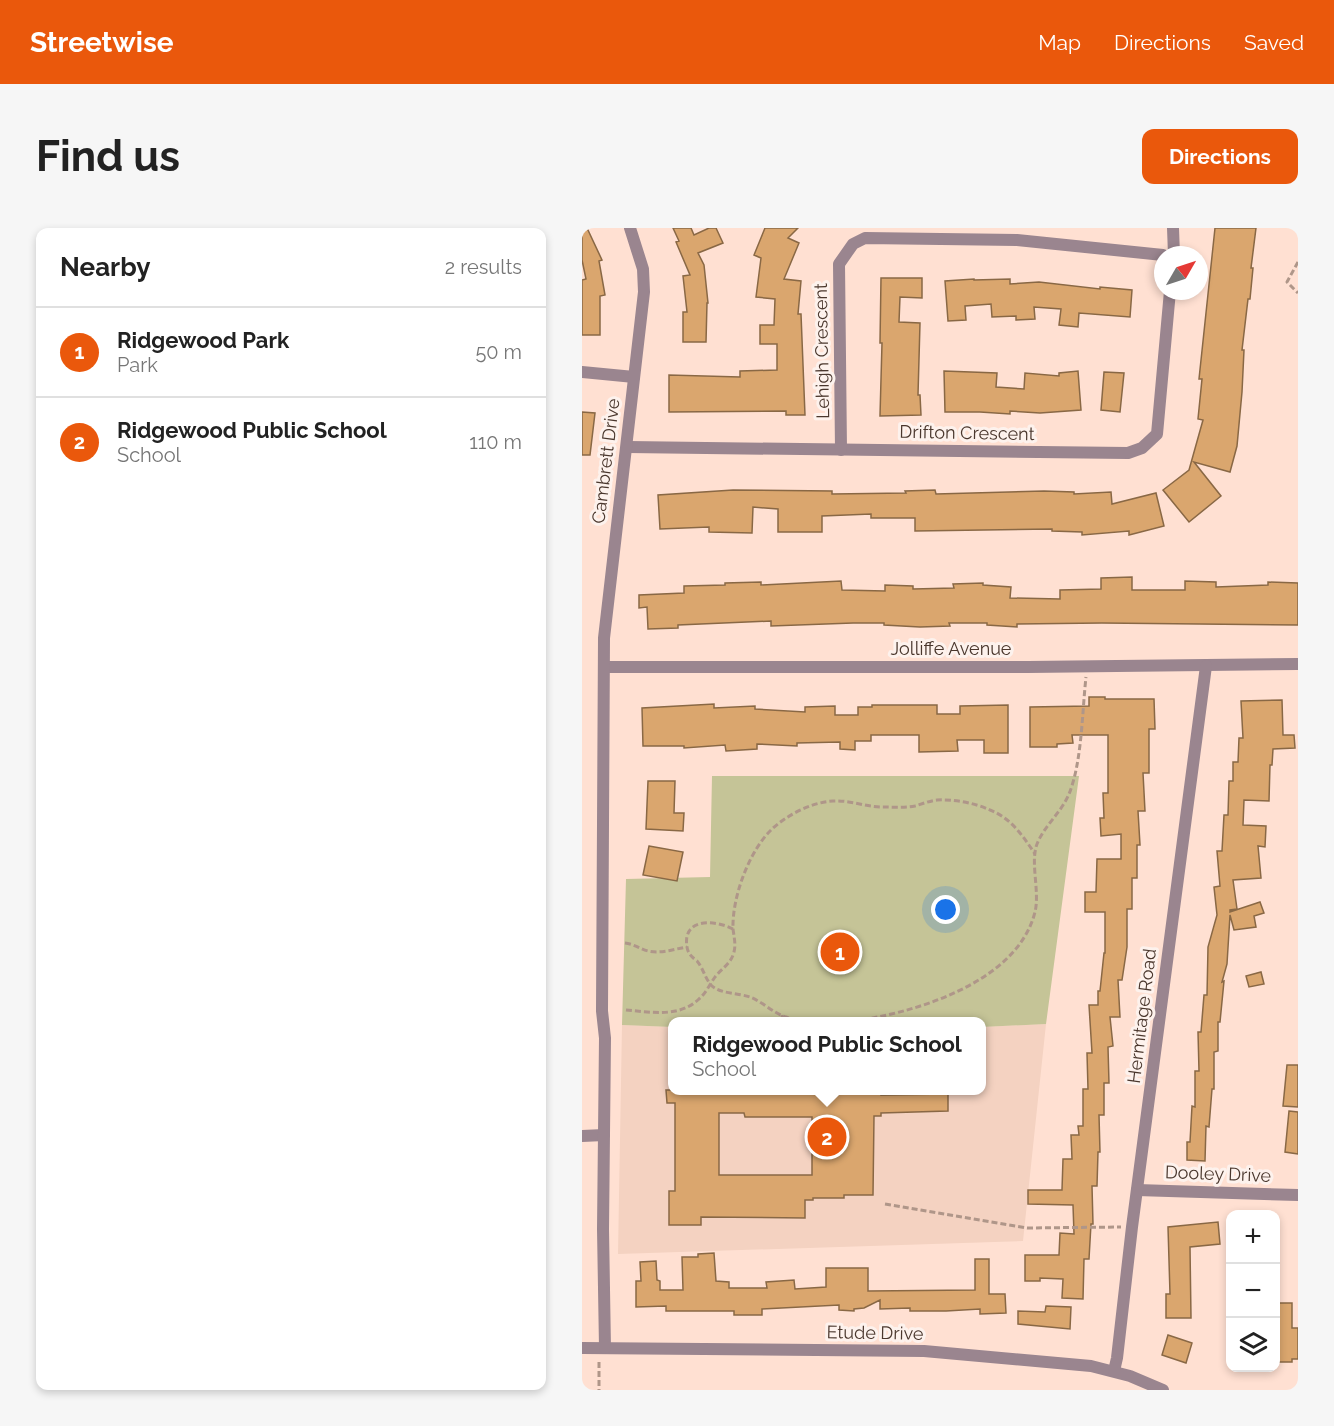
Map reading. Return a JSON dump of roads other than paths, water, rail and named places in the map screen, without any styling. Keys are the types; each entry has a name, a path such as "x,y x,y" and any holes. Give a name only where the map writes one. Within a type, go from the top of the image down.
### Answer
{"street":[{"name":"Cambrett Drive","path":"601,1353 605,1038 602,1011 606,607 644,292 643,269 630,228"},
{"path":"1173,228 1173,246"},
{"name":"Lehigh Crescent","path":"841,450 839,264 853,244 865,238 1017,240 1154,254"},
{"name":"Drifton Crescent","path":"627,447 1128,453 1142,448 1157,434 1169,300"},
{"path":"582,372 634,377"},
{"name":"Jolliffe Avenue","path":"605,667 1087,667 1298,664"},
{"name":"Hermitage Road","path":"1114,1371 1206,666"},
{"path":"582,1136 604,1135"},
{"name":"Dooley Drive","path":"1137,1190 1298,1195"},
{"name":"Etude Drive","path":"582,1348 601,1353 924,1351 1091,1366 1114,1371 1163,1390"}],"place":[{"name":"Ridgewood Park","path":"840,952"},
{"name":"Ridgewood Public School","path":"827,1137"}]}
